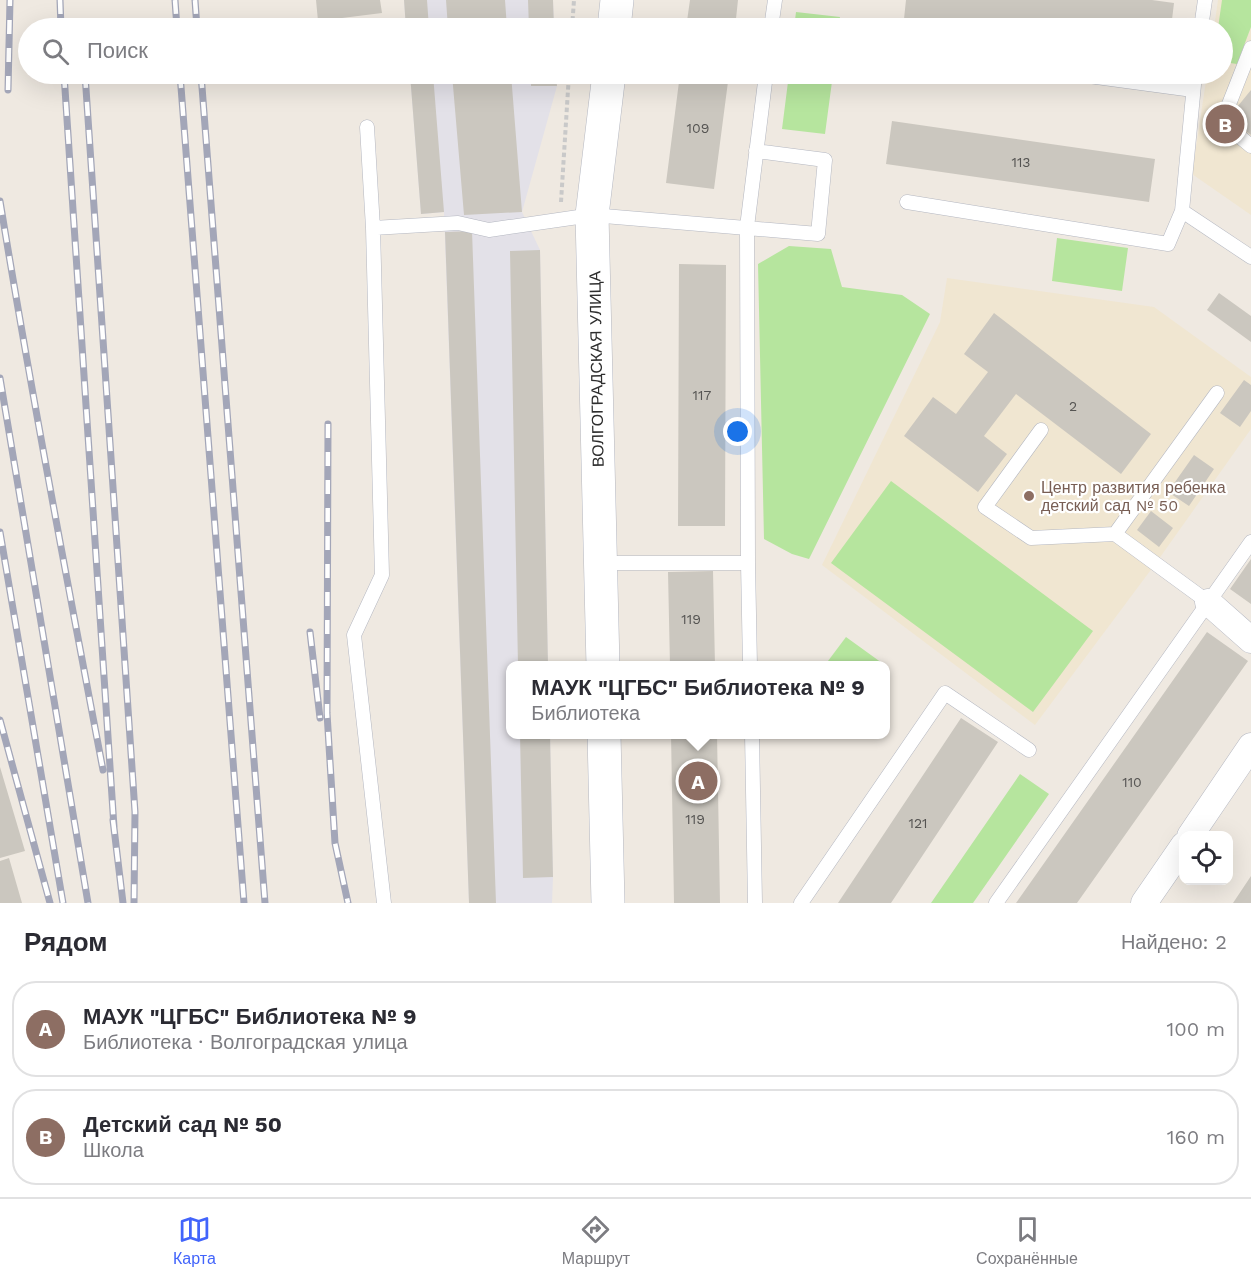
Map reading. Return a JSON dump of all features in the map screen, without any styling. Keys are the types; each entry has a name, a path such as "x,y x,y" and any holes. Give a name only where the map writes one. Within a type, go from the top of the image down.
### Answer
{"street":[{"path":"615,18 617,0"},
{"name":"ВОЛГОГРАДСКАЯ УЛИЦА","path":"603,661 592,215 608,84"},
{"path":"1208,602 1251,640"},
{"path":"604,739 608,903"},
{"path":"1193,831 1251,746"},
{"path":"1144,903 1179,852"}],"lane":[{"path":"772,18 775,0"},
{"path":"1202,18 1204,0"},
{"path":"1251,48 1222,122 1251,146"},
{"path":"750,661 747,228 765,84"},
{"path":"1148,84 1193,90"},
{"path":"907,202 1168,244 1182,211 1194,84"},
{"path":"367,127 374,228 382,575 354,635 384,903"},
{"path":"374,228 458,223 489,230 592,215 818,234 825,160 756,151"},
{"path":"1182,211 1251,257"},
{"path":"1115,534 1217,393"},
{"path":"1041,430 985,507 1030,538 1115,534 1208,602"},
{"path":"996,903 1251,542"},
{"path":"600,563 748,563"},
{"path":"801,903 945,693 1029,750"},
{"path":"752,739 755,903"}],"path":[{"path":"573,18 574,0"},
{"path":"560,220 568,84"}],"shaded area":[{"path":"404,0 553,0 554,18 405,18"},
{"path":"1218,0 1251,0 1251,215 1192,174 1206,84 1233,84 1233,18 1215,18"},
{"path":"411,84 557,84 522,212 540,250 548,661 506,661 506,739 550,739 552,903 469,903 444,212 421,214"},
{"name":"Центр развития ребенка детский сад № 50","path":"947,278 1154,307 1251,377 1251,429 1156,563 1035,725 822,565 940,322"}],"green space":[{"path":"1222,0 1251,0 1251,27 1237,64 1233,63 1233,18 1219,18"},
{"path":"796,12 840,17 840,18 795,18"},
{"path":"788,84 832,84 825,134 782,129"},
{"path":"1057,238 1128,248 1122,291 1052,281"},
{"path":"789,246 831,249 842,287 902,295 930,314 809,559 792,554 764,539 758,264"},
{"path":"891,481 1093,631 1033,712 831,563"},
{"path":"846,637 879,661 828,661"},
{"path":"1020,774 1049,794 973,903 931,903"}],"building":[{"path":"316,0 380,0 382,13 342,18 318,18"},
{"path":"404,0 427,0 428,18 405,18"},
{"path":"446,0 505,0 506,18 447,18"},
{"path":"528,0 553,0 554,18 529,18"},
{"path":"690,0 738,0 736,18 687,18"},
{"path":"906,0 1152,0 1174,3 1172,18 904,18"},
{"path":"411,84 434,84 444,212 421,214"},
{"path":"453,84 512,84 522,212 464,215"},
{"path":"531,84 557,84 557,86 531,86"},
{"path":"679,84 728,84 714,189 666,183"},
{"path":"1251,90 1251,135 1229,117"},
{"path":"892,121 1155,159 1149,202 886,164"},
{"path":"472,231 496,903 469,903 445,232"},
{"path":"540,250 548,661 518,661 510,251"},
{"path":"679,264 726,265 725,526 678,526"},
{"path":"1219,293 1251,316 1251,342 1207,310"},
{"path":"994,313 1151,434 1121,474 1016,394 984,436 1007,454 978,492 904,436 933,397 956,414 988,372 964,354"},
{"path":"1244,380 1251,385 1251,411 1240,427 1220,413"},
{"path":"1194,455 1214,469 1189,506 1168,492"},
{"path":"1151,511 1173,528 1159,547 1137,530"},
{"path":"1251,559 1251,604 1230,589"},
{"path":"713,571 715,661 670,661 668,572"},
{"path":"1207,632 1248,661 1077,903 1016,903"},
{"path":"961,718 998,742 891,903 838,903"},
{"path":"520,739 550,739 553,877 523,878"},
{"path":"671,739 717,739 720,903 674,903"},
{"path":"0,767 25,851 0,858"},
{"path":"9,858 22,903 0,903 0,861"},
{"path":"1251,876 1251,903 1233,903"}],"railway":[{"path":"8,90 10,0"},
{"path":"60,0 61,18"},
{"path":"175,0 176,18"},
{"path":"195,0 196,18"},
{"path":"65,84 114,827"},
{"path":"86,84 135,812 134,903"},
{"path":"181,84 244,903"},
{"path":"202,84 265,903"},
{"path":"0,201 103,770"},
{"path":"0,378 88,903"},
{"path":"328,424 327,713 335,843 348,903"},
{"path":"0,532 63,903"},
{"path":"310,632 320,718"},
{"path":"0,720 50,903"},
{"path":"113,820 123,903"}],"place":[{"name":"Детский сад № 50","path":"1225,124"},
{"name":"Центр развития ребенка детский сад № 50","path":"1029,496"},
{"name":"МАУК \"ЦГБС\" Библиотека № 9","path":"698,781"}]}
